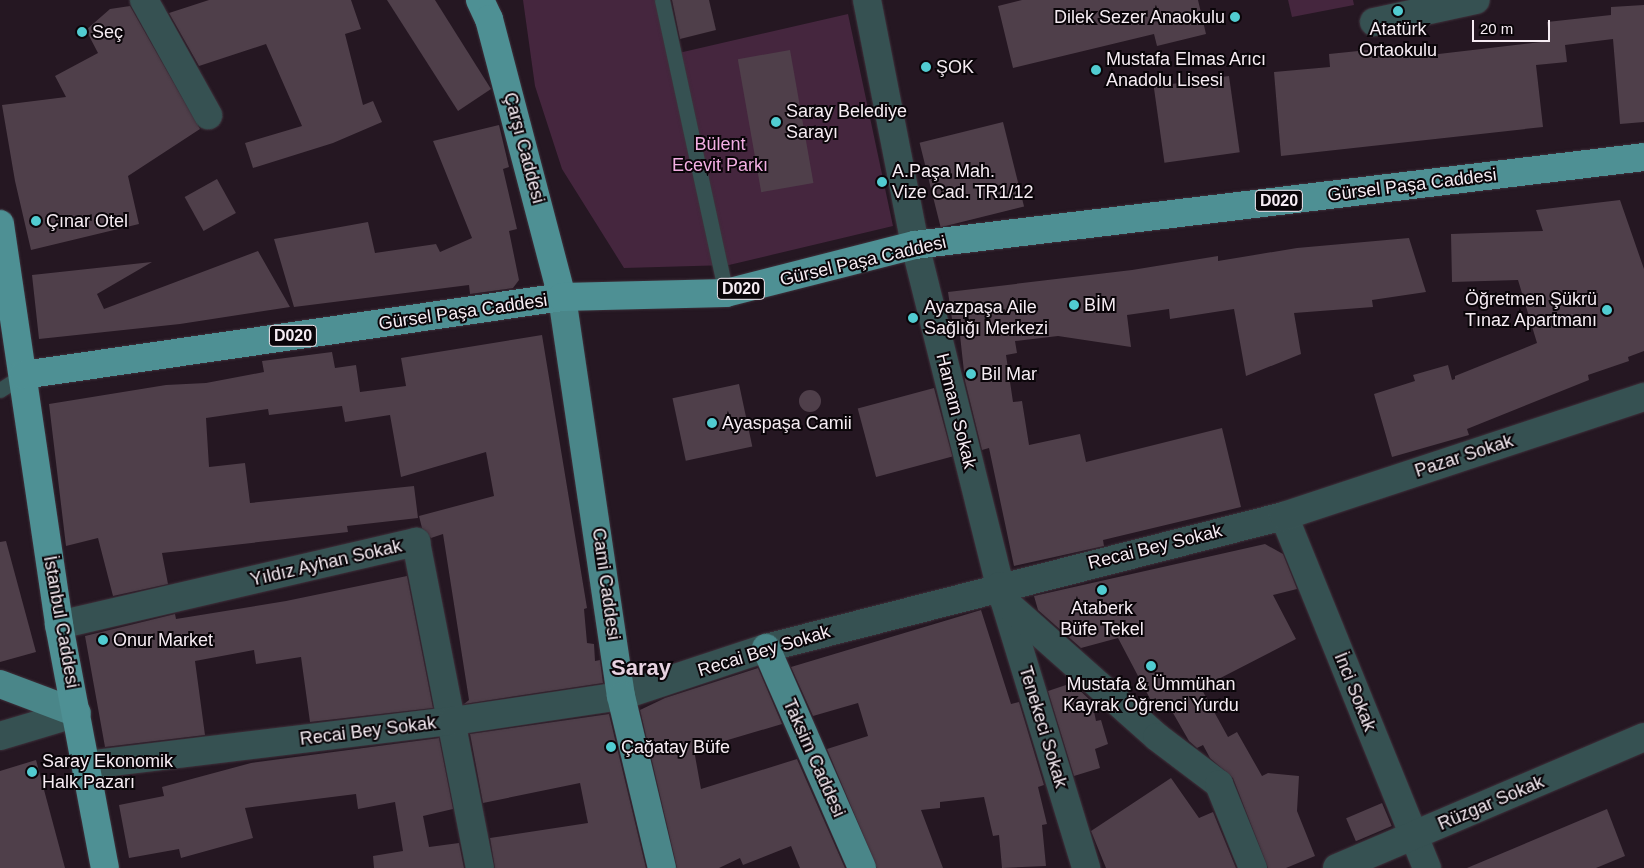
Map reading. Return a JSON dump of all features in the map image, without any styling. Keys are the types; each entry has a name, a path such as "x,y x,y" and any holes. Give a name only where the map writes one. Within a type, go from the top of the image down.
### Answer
{"highway":[{"name":"Çarşı Caddesi","path":"480,0 489,19 562,297"},
{"name":"Gürsel Paşa Caddesi","path":"23,376 562,297 726,293 915,245 1644,157"},
{"name":"İstanbul Caddesi","path":"0,224 59,624 105,868"}],"main road":[{"name":"Cami Caddesi","path":"562,297 621,696 662,868"},
{"name":"Taksim Caddesi","path":"766,648 862,868"},
{"path":"0,684 77,713"}],"street":[{"path":"144,0 208,115"},
{"name":"Hamam Sokak","path":"867,0 915,245 1003,594"},
{"path":"1374,22 1476,0"},
{"name":"Pazar Sokak","path":"1284,516 1644,397"},
{"name":"Recai Bey Sokak","path":"87,765 453,721 621,696 766,648 1003,594 1284,516"},
{"name":"İnci Sokak","path":"1284,516 1427,868"},
{"name":"Yıldız Ayhan Sokak","path":"59,624 416,542 453,721 480,868"},
{"path":"1003,594 1157,737 1219,784 1253,868"},
{"name":"Tenekeci Sokak","path":"1003,594 1086,868"},
{"path":"0,736 77,713"},
{"name":"Rüzgar Sokak","path":"1337,868 1644,737"}],"lane":[{"path":"662,0 726,293"},
{"path":"0,390 23,376"}],"green space":[{"name":"Bülent Ecevit Parkı","path":"523,0 656,0 670,55 848,14 893,226 729,265 624,268 562,169 535,86"},
{"path":"1288,0 1353,0 1354,5 1292,17"}],"building":[{"path":"209,0 351,0 361,29 345,34 363,105 373,101 382,122 333,143 253,168 245,143 302,126 266,44 199,66 169,13"},
{"path":"387,0 435,0 491,89 458,111"},
{"path":"672,0 709,0 716,30 680,39"},
{"path":"1022,0 1198,0 1206,34 1157,46 1154,34 1013,68 998,6"},
{"path":"1644,5 1644,122 1620,124 1613,39 1565,45 1567,62 1536,65 1543,127 1281,156 1274,72 1330,67 1329,54 1368,50 1369,57 1430,52 1430,55 1550,41 1547,22 1611,15 1611,7"},
{"path":"130,6 200,129 128,176 139,224 31,250 15,181 2,105 66,97 55,76 98,53 86,30 110,9"},
{"name":"Saray Belediye Sarayı","path":"790,50 813,183 761,192 738,59"},
{"path":"1229,76 1240,152 1164,163 1154,87"},
{"path":"1003,122 1024,206 941,227 920,143"},
{"path":"499,125 509,167 503,169 517,229 509,231 519,280 513,288 470,294 469,285 294,307 274,239 368,222 375,253 436,244 440,252 472,238 433,141"},
{"path":"217,179 236,213 204,231 185,197"},
{"path":"1620,200 1644,269 1644,351 1628,357 1629,361 1588,375 1589,380 1467,429 1469,435 1392,457 1374,394 1415,381 1413,375 1448,365 1452,380 1455,379 1455,376 1537,343 1518,280 1452,282 1451,234 1543,231 1536,210"},
{"path":"1409,238 1426,292 1372,300 1373,307 1294,313 1301,354 1246,376 1234,309 1170,319 1169,309 1127,315 1131,347 1058,336 1015,341 1017,353 1006,355 1013,402 1022,401 1029,445 1080,434 1086,462 1222,428 1241,507 1103,540 1104,546 1014,566 989,448 982,450 965,381 959,326 953,326 948,292 1132,270 1218,256 1218,261 1297,248"},
{"path":"258,251 290,307 180,324 39,339 32,275 152,262 97,294 104,309"},
{"path":"542,335 587,608 584,609 587,643 594,644 595,661 600,660 603,683 464,704 469,700 443,534 431,538 422,528 419,516 494,496 486,452 401,477 390,415 345,422 342,406 269,415 268,409 206,418 209,467 245,463 250,503 414,486 418,518 347,526 348,532 162,553 168,584 113,596 98,538 66,546 49,404 166,385 206,383 264,372 262,361 332,352 335,368 356,365 360,392 406,386 401,358"},
{"name":"Ayaspaşa Camii","path":"739,384 752,447 686,461 672,398"},
{"path":"934,388 952,457 876,477 858,408"},
{"path":"810,390 818,393 821,401 818,409 810,412 802,409 799,401 802,393"},
{"path":"6,541 36,652 0,662 0,542"},
{"path":"1265,544 1283,554 1297,589 1273,595 1296,639 1201,688 1228,737 1237,732 1262,776 1268,773 1299,776 1297,811 1315,856 1286,868 1268,868 1233,778 1210,758 1203,745 1197,748 1189,741 1169,706 1157,712 1118,638 1081,648 1038,610 1034,596"},
{"path":"407,576 433,708 310,722 301,657 256,664 254,650 195,661 205,735 105,747 85,636 175,614 176,619 286,601"},
{"path":"981,610 1011,704 1019,702 1044,785 1038,787 1047,824 1042,825 1046,866 1002,868 999,835 993,836 984,797 940,802 940,808 921,810 943,868 877,868 827,749 868,736 858,703 813,716 791,667"},
{"path":"758,668 782,724 694,750 701,789 797,759 845,868 800,868 791,846 743,865 740,858 719,868 677,868 640,710 665,698"},
{"path":"1072,683 1092,702 1096,721 1101,720 1108,744 1095,749 1100,768 1074,776 1048,691"},
{"path":"609,714 646,868 495,868 490,838 588,823 580,783 483,803 470,734"},
{"path":"439,738 453,809 423,816 429,847 459,843 464,868 374,868 373,856 403,851 395,802 358,809 356,794 245,808 253,838 181,858 179,849 129,858 119,805 164,796 162,787 251,763"},
{"path":"36,760 65,868 0,868 0,771"},
{"path":"1171,778 1199,818 1213,812 1236,868 1106,868 1091,831"},
{"path":"1382,803 1392,826 1356,841 1346,818"},
{"path":"1607,809 1625,856 1596,868 1467,868"}],"place":[{"name":"Atatürk Ortaokulu","path":"1398,11"},
{"name":"Dilek Sezer Anaokulu","path":"1235,17"},
{"name":"Seç","path":"82,32"},
{"name":"ŞOK","path":"926,67"},
{"name":"Mustafa Elmas Arıcı Anadolu Lisesi","path":"1096,70"},
{"name":"Saray Belediye Sarayı","path":"776,122"},
{"name":"A.Paşa Mah. Vize Cad. TR1/12","path":"882,182"},
{"name":"Çınar Otel","path":"36,221"},
{"name":"BİM","path":"1074,305"},
{"name":"Öğretmen Şükrü Tınaz Apartmanı","path":"1607,310"},
{"name":"Ayazpaşa Aile Sağlığı Merkezi","path":"913,318"},
{"name":"Bil Mar","path":"971,374"},
{"name":"Ayaspaşa Camii","path":"712,423"},
{"name":"Ataberk Büfe Tekel","path":"1102,590"},
{"name":"Onur Market","path":"103,640"},
{"name":"Mustafa & Ümmühan Kayrak Öğrenci Yurdu","path":"1151,666"},
{"name":"Çağatay Büfe","path":"611,747"},
{"name":"Saray Ekonomik Halk Pazarı","path":"32,772"}],"district":[{"name":"Saray","path":"641,668"}]}
